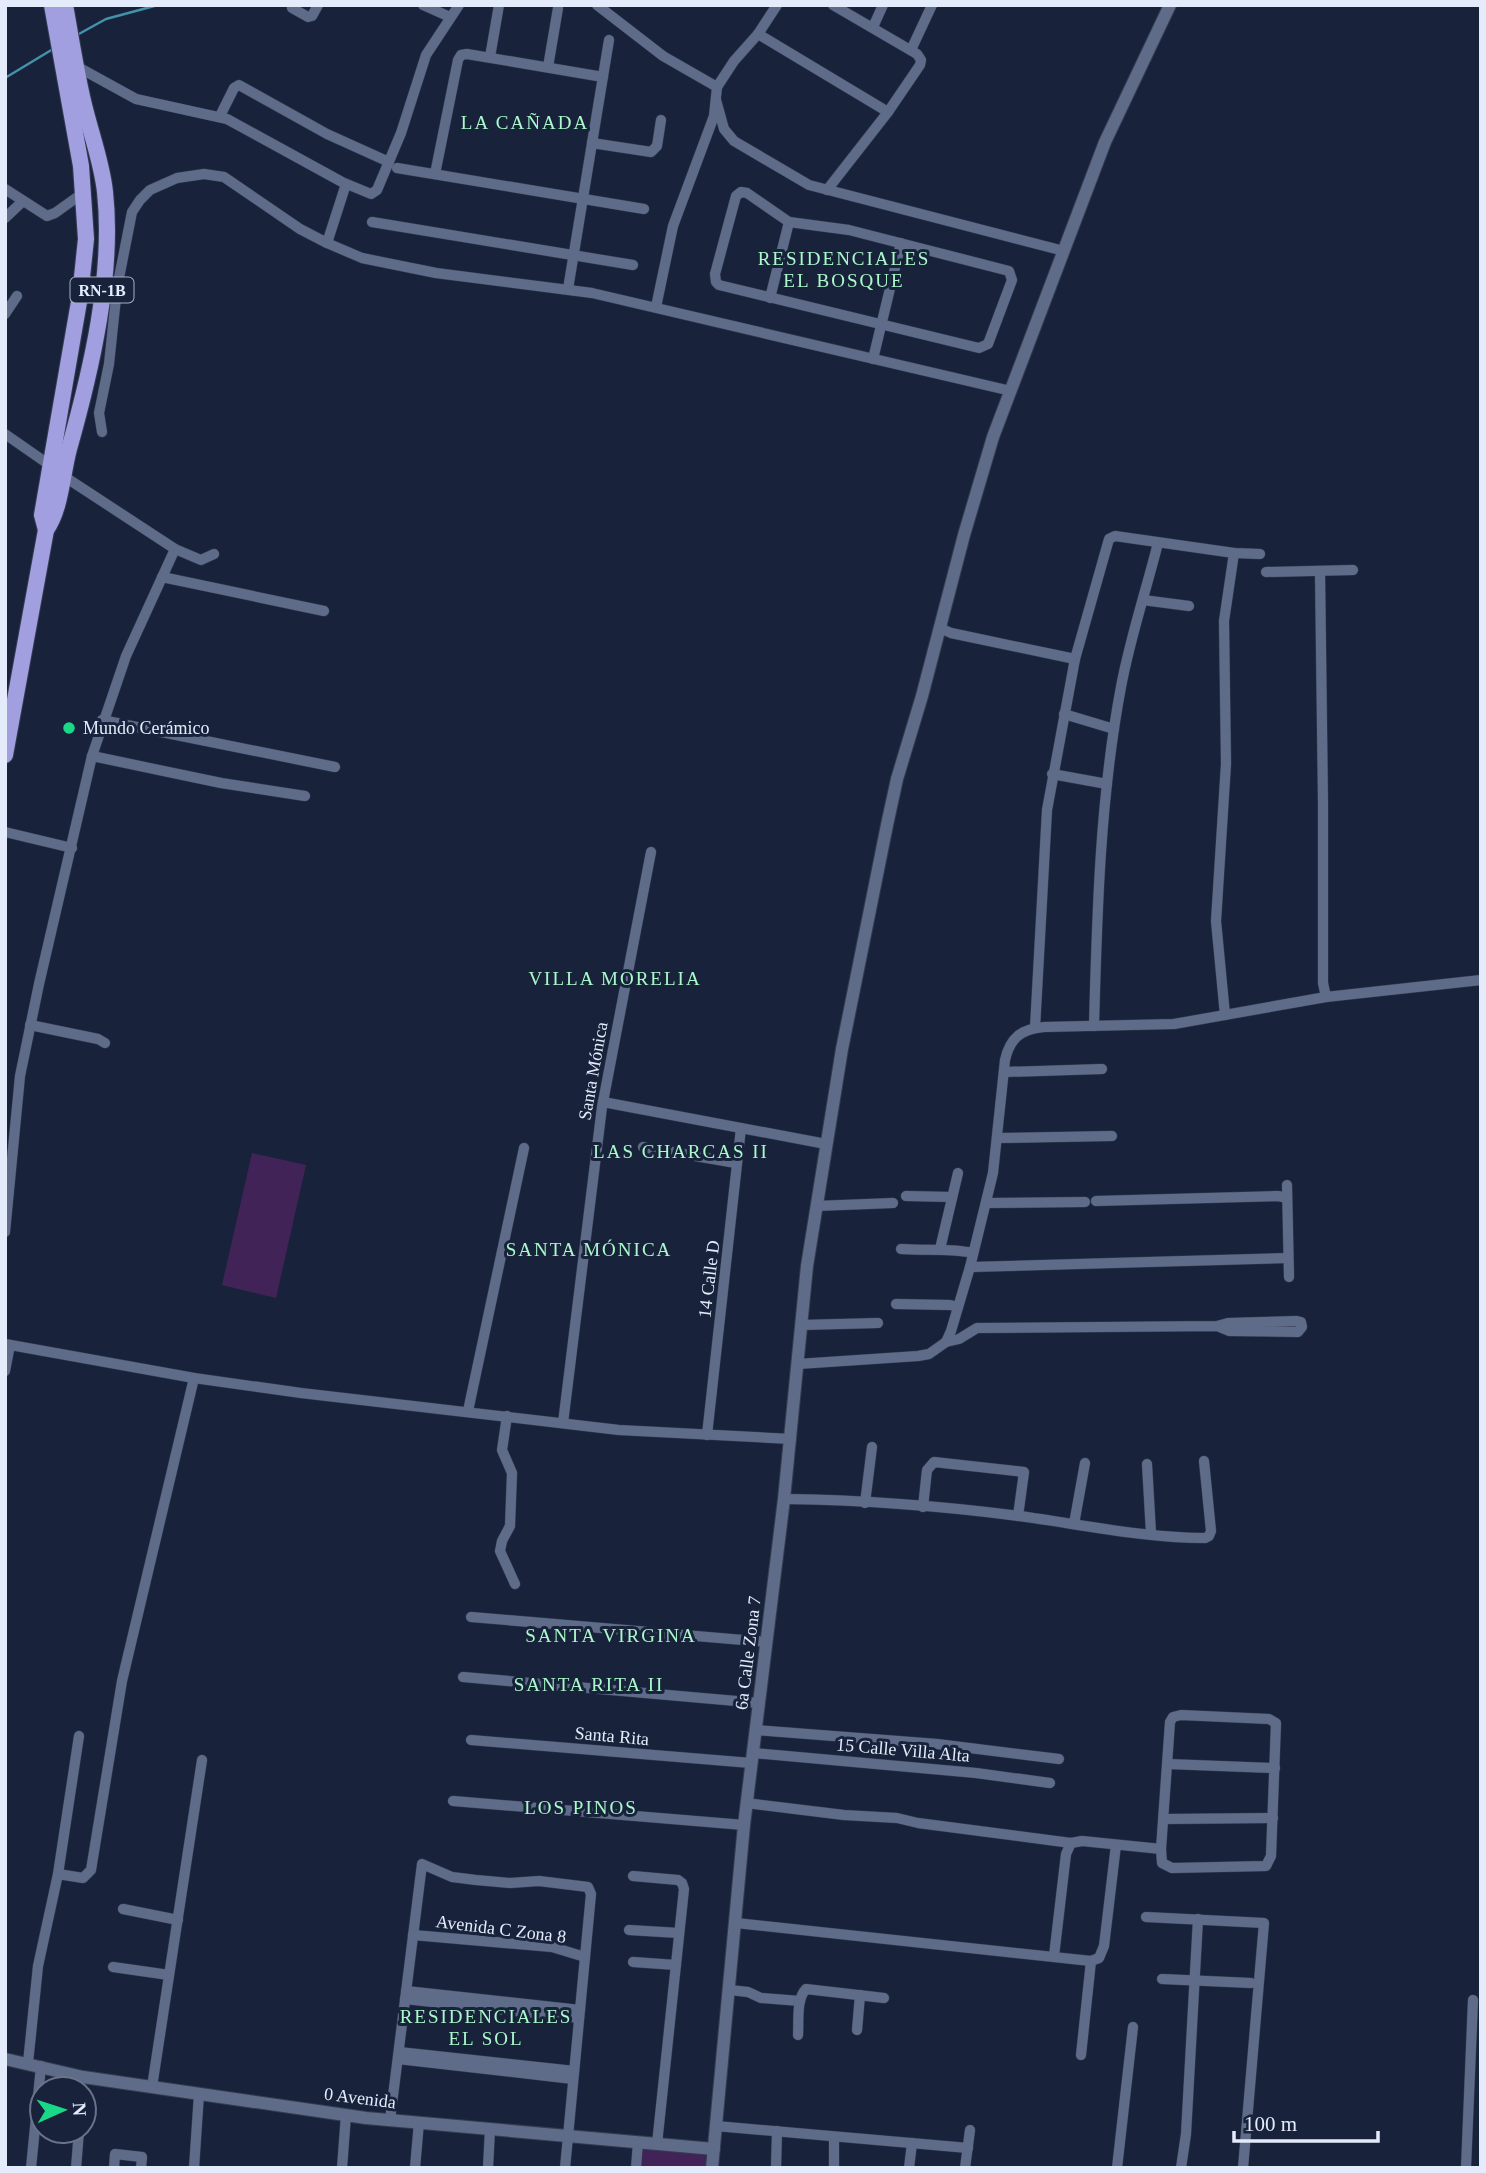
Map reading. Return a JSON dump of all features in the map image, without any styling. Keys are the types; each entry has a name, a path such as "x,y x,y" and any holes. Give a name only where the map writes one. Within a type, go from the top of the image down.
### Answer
{"highway":[{"name":"RN-1B","path":"52,5 76,66 104,182 107,228 102,294 90,366 79,414 57,471"},
{"name":"RN-1B","path":"5,755 46,530 54,517 57,471 86,239 65,43 65,5"}],"street":[{"path":"292,8 309,17 318,5"},
{"path":"423,5 450,17"},
{"path":"76,66 136,99 220,116 346,184 374,193 393,165 426,55 459,5"},
{"path":"490,57 499,5"},
{"path":"597,5 663,56 717,87"},
{"path":"656,307 673,226 713,116 717,87 777,5"},
{"path":"827,190 888,112 920,65 920,57 911,50 833,5"},
{"path":"873,27 883,5"},
{"path":"911,50 932,5"},
{"name":"6a Calle Zona 7","path":"712,2168 746,1803 791,1439 807,1266 825,1144 887,825 897,779 978,485 1105,142 1170,5"},
{"path":"548,67 558,8"},
{"path":"758,34 888,112"},
{"path":"568,289 609,40"},
{"path":"435,174 457,60 461,55 490,57 603,77"},
{"path":"220,116 234,88 239,85 335,139 393,165 644,209"},
{"path":"716,100 724,129 734,141 809,185 1064,251"},
{"path":"592,143 651,152 657,146 661,120"},
{"path":"102,432 99,413 109,364 117,288 128,227 136,206 150,190 170,181 216,174 300,229 362,258 405,268 568,289 656,307 1011,391"},
{"path":"327,243 346,184"},
{"path":"5,190 47,216 83,193"},
{"path":"741,192 747,193 789,222 849,230 901,243 1009,271 1012,280 985,347 979,348 881,325 724,287 716,282 715,274 736,196 741,192"},
{"path":"5,218 23,201"},
{"path":"372,222 632,265"},
{"path":"770,298 789,222"},
{"path":"873,359 901,243"},
{"path":"5,314 17,296"},
{"path":"79,414 99,413"},
{"path":"5,434 175,549 201,560 214,554"},
{"path":"1035,1028 1044,834 1052,774 1075,659 1109,539 1115,536 1259,554"},
{"path":"1094,1026 1100,875 1114,729 1126,665 1158,543"},
{"path":"5,1232 17,1103 30,1025 92,756 102,720 140,622 175,549"},
{"path":"1225,1015 1216,909 1226,764 1224,621 1234,552"},
{"path":"1266,572 1353,570"},
{"path":"1320,571 1323,983 1326,997"},
{"path":"162,577 324,611"},
{"path":"1143,600 1189,606"},
{"path":"940,628 951,634 1075,659"},
{"path":"1064,714 1114,729"},
{"path":"102,720 335,767"},
{"path":"92,756 221,783 306,796"},
{"path":"1052,774 1107,784"},
{"path":"5,832 72,848"},
{"name":"Santa Mónica","path":"563,1423 603,1102 650,852"},
{"path":"946,1342 986,1203 1007,1053 1013,1040 1023,1031 1035,1028 1164,1025 1326,997 1481,980"},
{"path":"30,1025 98,1039 105,1043"},
{"path":"1004,1072 1102,1069"},
{"path":"603,1102 825,1144"},
{"name":"14 Calle D","path":"707,1435 741,1128"},
{"path":"997,1138 1112,1136"},
{"path":"643,1147 736,1163"},
{"path":"468,1411 524,1148"},
{"path":"940,1249 958,1173"},
{"path":"1287,1185 1289,1277"},
{"path":"906,1196 952,1197"},
{"path":"1096,1201 1278,1196 1287,1198"},
{"path":"986,1203 1085,1202"},
{"path":"816,1206 893,1203"},
{"path":"901,1249 940,1249 973,1253"},
{"path":"970,1266 1288,1258"},
{"path":"895,1304 958,1307"},
{"path":"798,1364 929,1354 946,1342 958,1339 976,1328 1217,1326 1228,1323 1297,1321 1301,1322 1302,1327 1298,1332 1229,1331 1217,1326"},
{"path":"802,1325 878,1323"},
{"path":"5,1371 8,1345 194,1378 300,1393 619,1430 791,1439"},
{"path":"58,1874 83,1878 91,1870 122,1681 194,1378"},
{"path":"507,1416 502,1450 512,1473 510,1526 500,1551 514,1584"},
{"path":"865,1503 872,1447"},
{"path":"784,1499 1018,1516 1195,1538 1209,1536 1211,1531 1204,1461"},
{"path":"923,1507 927,1470 934,1462 1024,1472 1018,1516"},
{"path":"1074,1524 1085,1463"},
{"path":"1147,1464 1151,1533"},
{"path":"471,1617 767,1642"},
{"path":"463,1678 759,1703"},
{"path":"1176,1715 1275,1721 1278,1727 1270,1861 1264,1867 1172,1868 1162,1863 1168,1763 1171,1719 1176,1715"},
{"path":"756,1730 937,1744 1059,1759"},
{"path":"31,2168 38,1966 58,1874 79,1736"},
{"name":"Santa Rita","path":"471,1740 752,1758"},
{"name":"15 Calle Villa Alta","path":"752,1758 962,1771 1050,1783"},
{"path":"152,2087 202,1760"},
{"path":"1168,1763 1275,1768"},
{"path":"453,1801 744,1825"},
{"path":"746,1803 845,1815 901,1818 918,1823 1071,1843 1079,1841 1161,1849"},
{"path":"1164,1819 1273,1818"},
{"path":"1054,1956 1066,1854 1071,1843"},
{"path":"736,1923 1091,1961 1099,1958 1104,1946 1116,1845"},
{"path":"390,2120 422,1864 452,1877 585,1886 590,1889 565,2168"},
{"path":"633,1876 675,1879 682,1883 684,1889 657,2144"},
{"path":"124,1909 178,1920"},
{"path":"1146,1917 1264,1923 1243,2168"},
{"path":"1181,2168 1186,2134 1198,1919"},
{"path":"629,1930 679,1933"},
{"name":"Avenida C Zona 8","path":"414,1935 552,1947 585,1957"},
{"path":"1080,2054 1091,1961"},
{"path":"633,1962 676,1965"},
{"path":"113,1967 170,1975"},
{"path":"1162,1979 1251,1983"},
{"path":"798,2035 800,2001 803,1992 809,1989 884,1998"},
{"path":"730,1990 748,1992 761,1998 800,2001"},
{"path":"406,1995 579,2014"},
{"path":"857,2030 860,1995"},
{"path":"1466,2168 1473,2000"},
{"path":"1117,2168 1133,2027"},
{"path":"398,2056 573,2075"},
{"name":"0 Avenida","path":"5,2059 34,2065 61,2075"},
{"name":"0 Avenida","path":"98,2084 152,2087 390,2120 714,2149"},
{"path":"194,2168 199,2094"},
{"path":"342,2168 346,2115"},
{"path":"415,2168 419,2122"},
{"path":"716,2126 968,2148"},
{"path":"488,2168 491,2129"},
{"path":"965,2168 970,2130"},
{"path":"776,2168 777,2131"},
{"path":"834,2137 834,2168"},
{"path":"636,2168 638,2142"},
{"path":"909,2168 912,2143"},
{"path":"76,2168 78,2145"},
{"path":"114,2168 115,2154 141,2162"}],"shaded area":[{"path":"252,1153 306,1165 276,1298 222,1285"},
{"path":"641,2148 707,2153 706,2168 639,2168"}],"waterway":[{"path":"77,35 106,19 158,5"},
{"path":"5,78 53,49"}],"place":[{"name":"Mundo Cerámico","path":"69,728"}],"district":[{"name":"LA CAÑADA","path":"525,122"},
{"name":"RESIDENCIALES EL BOSQUE","path":"844,269"},
{"name":"VILLA MORELIA","path":"615,978"},
{"name":"LAS CHARCAS II","path":"681,1151"},
{"name":"SANTA MÓNICA","path":"589,1249"},
{"name":"SANTA VIRGINA","path":"611,1635"},
{"name":"SANTA RITA II","path":"589,1684"},
{"name":"LOS PINOS","path":"581,1807"},
{"name":"RESIDENCIALES EL SOL","path":"486,2027"}]}
